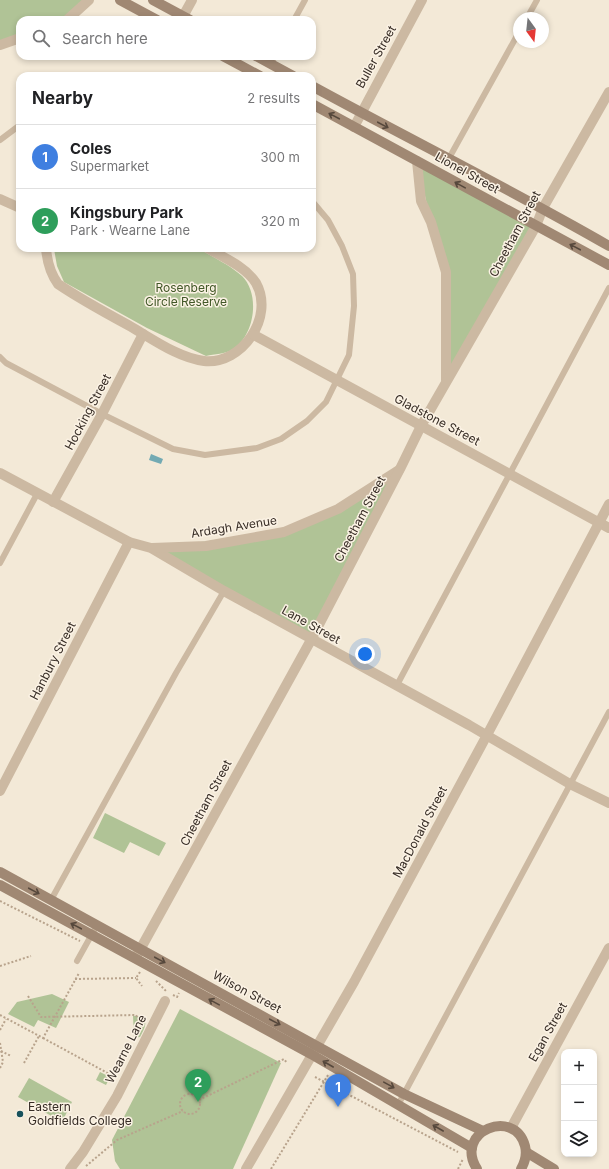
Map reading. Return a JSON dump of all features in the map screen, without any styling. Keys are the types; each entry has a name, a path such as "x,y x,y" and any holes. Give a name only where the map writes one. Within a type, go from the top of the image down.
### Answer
{"street":[{"path":"71,16 89,0"},
{"path":"120,0 150,16"},
{"path":"153,0 179,16"},
{"path":"185,16 192,0"},
{"name":"Buller Street","path":"354,127 360,112 422,0"},
{"path":"0,45 16,39"},
{"path":"230,60 253,72"},
{"path":"273,60 285,72"},
{"name":"Lionel Street","path":"316,88 448,160 543,208 609,246"},
{"name":"Cheetham Street","path":"138,954 311,640 400,469 420,426 536,226 543,208 609,92"},
{"name":"Lionel Street","path":"316,106 609,265"},
{"path":"417,161 421,201 431,222 446,272 446,382"},
{"path":"0,198 16,206"},
{"path":"47,252 53,276 58,284 143,334 191,358 206,361 232,355 254,335 261,319 262,306 260,290 255,281 247,273 213,252"},
{"name":"Hocking Street","path":"53,502 102,414 143,334"},
{"name":"Gladstone Street","path":"254,335 609,528"},
{"name":"Ardagh Avenue","path":"151,548 206,546 284,532 338,509 400,469"},
{"name":"Lane Street","path":"0,473 129,542 151,548 311,640 397,685 487,735 570,784 609,803"},
{"name":"MacDonald Street","path":"246,1169 311,1054 358,975 609,504"},
{"name":"Hanbury Street","path":"0,791 129,542"},
{"name":"Wilson Street","path":"0,872 97,925 172,978 311,1054 472,1148"},
{"name":"Wilson Street","path":"0,885 92,934 138,954 317,1045 404,1094 483,1131"},
{"name":"Egan Street","path":"511,1128 609,948"},
{"name":"Wearne Lane","path":"70,1169 83,1152 117,1096 165,1001"},
{"path":"477,1169 473,1162 472,1148 474,1142 483,1131 496,1126 511,1128 522,1138 526,1152 526,1159 520,1169"},
{"path":"526,1152 554,1169"}],"lane":[{"path":"296,16 305,0"},
{"path":"530,12 536,0"},
{"path":"448,160 513,43"},
{"path":"0,140 16,128"},
{"path":"0,357 6,363 102,414 173,449 205,455 257,448 281,439 308,422 326,402 349,355 354,306 353,274 342,246 328,220 316,206"},
{"path":"397,685 609,288"},
{"path":"0,563 37,494"},
{"path":"51,900 172,680 224,591"},
{"path":"398,1105 609,712"},
{"path":"77,961 97,925"}],"path":[{"path":"0,966 31,956"},
{"path":"136,978 140,972"},
{"path":"43,1038 79,973"},
{"path":"75,979 136,978"},
{"path":"136,978 142,986"},
{"path":"165,1001 172,978"},
{"path":"28,996 41,1017 136,1015 140,1023 137,1033"},
{"path":"0,1016 113,1076"},
{"path":"0,1030 6,1019"},
{"path":"24,1063 39,1036"},
{"path":"0,1043 3,1062 0,1068"},
{"path":"1,1051 10,1056"},
{"path":"109,1082 125,1057"},
{"path":"199,1100 284,1059 287,1063"},
{"path":"271,1169 323,1080 328,1075"},
{"path":"315,1077 458,1153"},
{"path":"194,1094 199,1100 199,1108 195,1113 188,1114 183,1111 180,1105 184,1096 194,1094"},
{"path":"82,1169 117,1140 183,1111"},
{"path":"458,1169 465,1156"}],"green space":[{"path":"0,0 84,0 66,16 16,16 16,35 0,41"},
{"path":"417,161 536,226 446,382 446,272 431,222"},
{"name":"Rosenberg Circle Reserve","path":"55,252 205,252 237,272 248,284 252,294 253,304 250,325 246,335 233,349 220,354 206,356 147,328 64,282 57,266"},
{"path":"400,469 311,640 151,548 284,532 338,509"},
{"path":"105,813 166,843 159,856 130,842 124,853 93,838"},
{"path":"52,994 69,1002 56,1028 38,1020 34,1027 8,1014 17,1002"},
{"path":"180,1009 281,1063 233,1169 120,1169 115,1161 112,1140"},
{"path":"133,1016 143,1016 145,1022 145,1026 140,1037 134,1038"},
{"path":"100,1072 110,1077 106,1085 96,1080"},
{"path":"29,1078 72,1102 62,1122 18,1097"}],"water":[{"path":"151,454 163,459 161,464 149,460"}],"place":[{"name":"Kingsbury Park","path":"198,1102"},
{"name":"Coles","path":"338,1107"},
{"name":"Eastern Goldfields College","path":"20,1114"}]}
